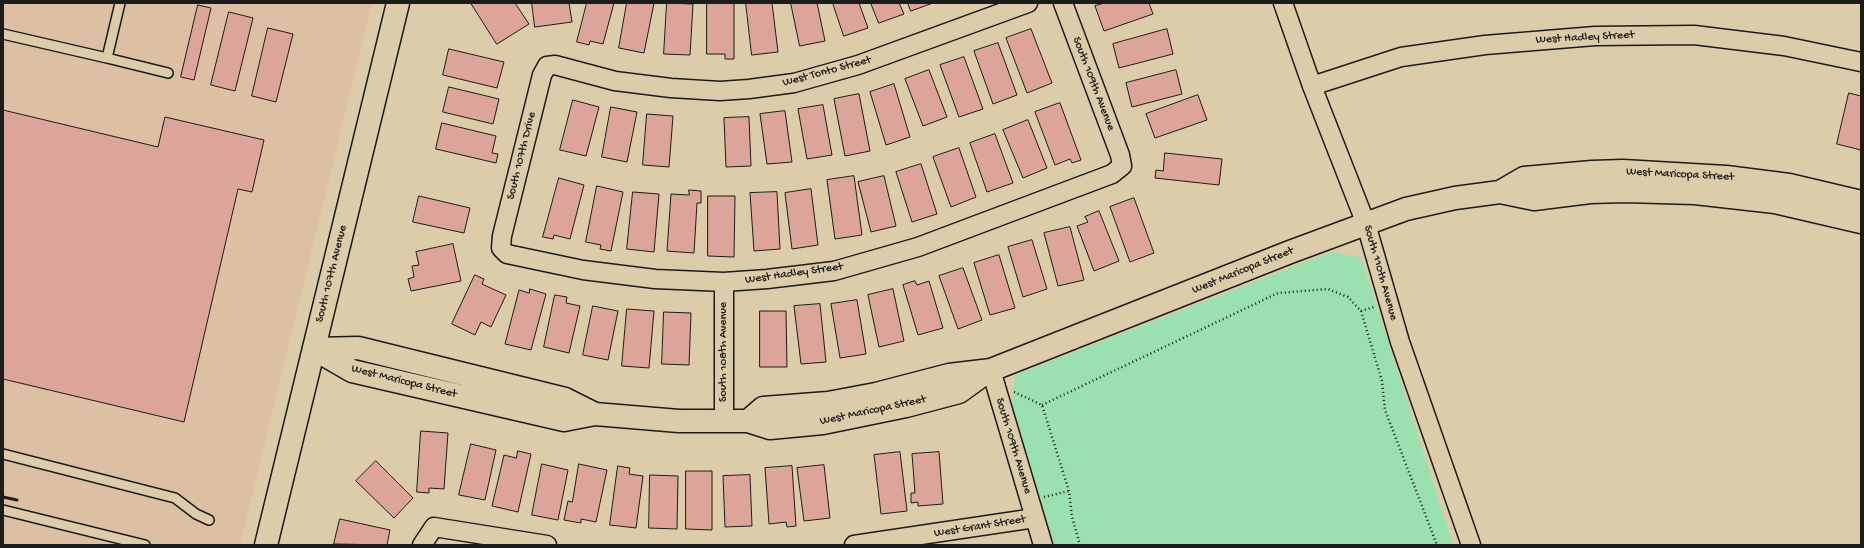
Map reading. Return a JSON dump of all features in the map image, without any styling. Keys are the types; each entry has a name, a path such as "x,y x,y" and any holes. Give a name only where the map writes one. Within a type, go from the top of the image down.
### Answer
{"street":[{"name":"South 107th Avenue","path":"266,545 398,3"},
{"name":"West Tonto Street","path":"547,66 555,65 615,81 671,88 728,90 794,83 858,65 1028,3"},
{"name":"South 109th Avenue","path":"1063,3 1120,155 1122,166"},
{"name":"South 110th Avenue","path":"1283,3 1312,86 1366,224 1400,342 1471,545"},
{"name":"West Hadley Street","path":"1312,86 1401,57 1485,45 1595,36 1694,35 1784,46 1861,62"},
{"name":"South 107th Drive","path":"501,248 502,236 542,75 547,66"},
{"name":"West Hadley Street","path":"501,248 507,254 583,270 655,279 724,282 767,279 834,271 918,246 1112,174 1122,166"},
{"name":"West Maricopa Street","path":"1500,192 1524,178 1623,171 1726,176 1789,185 1861,202"},
{"name":"West Maricopa Street","path":"314,349 352,371 564,420 595,414 680,421 724,422 748,420 762,408 828,403 883,392 949,375 992,376 1366,224 1406,209 1455,198 1500,192 1534,199 1590,192 1625,190 1695,193 1775,202 1861,222"},
{"name":"South 108th Avenue","path":"724,282 724,422"},
{"name":"South 109th Avenue","path":"992,376 1043,545"},
{"name":"West Grant Street","path":"854,545 1035,518"},
{"path":"422,545 434,527 547,545"}],"lane":[{"path":"107,58 120,3"},
{"path":"3,34 168,73"},
{"path":"3,454 175,498 196,514 208,520"},
{"path":"3,510 145,545"}],"path":[{"path":"1042,405 1278,293 1328,289 1348,297 1361,311 1382,381 1385,410 1437,545"},
{"path":"992,376 1042,405 1069,491 1072,517 1080,545"},
{"path":"1030,501 1069,491"}],"shaded area":[{"path":"3,3 372,3 240,545 3,545"}],"green space":[{"path":"1331,252 1359,257 1363,263 1453,545 1054,545 1012,403 1015,375"}],"building":[{"path":"471,3 515,3 529,24 497,44"},
{"path":"532,3 569,3 572,22 535,27"},
{"path":"587,3 614,3 603,44 590,41 589,45 577,42"},
{"path":"627,3 654,3 644,53 619,48"},
{"path":"667,3 693,4 690,55 664,54"},
{"path":"707,3 734,3 734,59 725,59 725,54 707,54"},
{"path":"746,3 772,3 778,52 752,55"},
{"path":"791,3 817,3 825,41 800,46"},
{"path":"833,3 859,3 868,28 844,36"},
{"path":"871,3 899,3 904,14 879,23"},
{"path":"908,3 933,3 911,11"},
{"path":"1105,3 1149,3 1153,14 1104,31 1095,6"},
{"path":"198,5 211,8 194,80 181,77"},
{"path":"229,12 253,18 235,91 211,85"},
{"path":"268,28 293,34 276,102 252,96"},
{"path":"1031,29 1052,83 1027,93 1006,38"},
{"path":"1167,29 1173,54 1119,68 1113,44"},
{"path":"998,43 1017,95 993,104 974,51"},
{"path":"449,49 504,62 497,88 443,75"},
{"path":"964,57 983,109 959,117 940,65"},
{"path":"929,70 947,117 923,126 905,79"},
{"path":"1176,70 1182,94 1132,107 1126,83"},
{"path":"894,84 910,137 886,145 870,92"},
{"path":"449,87 499,99 493,124 443,112"},
{"path":"1849,93 1861,96 1861,150 1837,144"},
{"path":"859,94 870,151 845,156 834,99"},
{"path":"1198,95 1207,120 1155,138 1146,114"},
{"path":"573,100 599,107 586,156 560,150"},
{"path":"1060,103 1081,160 1072,163 1070,159 1055,165 1035,112"},
{"path":"823,105 832,155 807,159 798,109"},
{"path":"611,107 637,112 627,162 602,157"},
{"path":"3,110 158,147 165,117 264,140 252,192 238,189 184,422 3,379"},
{"path":"785,111 792,162 767,164 760,114"},
{"path":"647,114 673,116 669,167 643,165"},
{"path":"749,117 751,166 726,167 724,118"},
{"path":"1028,120 1047,168 1023,178 1003,130"},
{"path":"442,123 496,136 492,153 498,154 496,163 436,149"},
{"path":"995,134 1013,183 987,192 970,143"},
{"path":"959,148 976,197 951,207 933,157"},
{"path":"1165,153 1222,159 1219,185 1155,178 1156,170 1163,171"},
{"path":"921,164 937,214 912,222 896,172"},
{"path":"854,176 862,235 835,239 827,180"},
{"path":"884,176 896,226 871,232 858,182"},
{"path":"559,178 584,185 570,239 554,235 553,239 543,237"},
{"path":"597,186 623,192 611,251 600,249 601,245 586,242"},
{"path":"811,189 818,245 792,249 785,193"},
{"path":"689,190 701,191 701,203 697,203 694,253 667,251 671,194 689,195"},
{"path":"633,192 659,194 654,252 627,249"},
{"path":"777,192 780,249 754,251 750,193"},
{"path":"419,196 470,208 464,233 413,222"},
{"path":"708,196 735,196 734,257 708,256"},
{"path":"1134,198 1154,253 1130,262 1110,207"},
{"path":"1099,211 1119,261 1094,271 1077,226 1088,222 1085,217"},
{"path":"1070,227 1084,280 1058,286 1044,233"},
{"path":"1032,240 1047,289 1023,297 1008,247"},
{"path":"453,244 461,281 411,291 408,279 414,277 412,266 419,265 416,252"},
{"path":"999,255 1015,308 990,315 974,263"},
{"path":"963,268 982,320 958,329 939,276"},
{"path":"475,275 484,279 482,284 506,295 491,327 481,322 475,335 452,324"},
{"path":"915,281 917,285 929,281 943,328 918,335 903,285"},
{"path":"530,289 546,294 531,350 505,344 519,290 529,293"},
{"path":"893,289 904,341 879,347 868,295"},
{"path":"555,295 567,297 566,303 580,306 569,353 544,347"},
{"path":"857,300 866,354 840,358 831,304"},
{"path":"820,304 826,362 801,364 794,306"},
{"path":"593,306 618,311 608,360 583,355"},
{"path":"627,309 654,311 649,368 622,366"},
{"path":"760,311 786,311 787,367 760,367"},
{"path":"664,312 691,313 689,365 662,364"},
{"path":"421,431 448,433 444,489 429,488 429,493 417,492"},
{"path":"471,444 496,450 485,500 459,495"},
{"path":"518,451 531,454 518,512 492,506 504,455 516,458"},
{"path":"900,452 907,511 881,514 874,455"},
{"path":"939,452 943,504 918,506 918,502 911,503 911,493 915,493 912,454"},
{"path":"376,461 413,498 394,518 356,481"},
{"path":"542,464 568,470 558,520 532,515"},
{"path":"579,464 607,470 596,522 581,519 581,523 564,520 568,501 572,502"},
{"path":"824,465 830,518 804,521 797,468"},
{"path":"618,466 630,468 629,474 643,476 636,528 610,525"},
{"path":"792,466 796,526 787,527 786,522 769,524 765,468"},
{"path":"686,471 712,471 712,530 686,529"},
{"path":"650,475 678,476 677,529 649,528"},
{"path":"750,475 752,526 725,527 723,476"},
{"path":"340,519 390,530 387,545 334,544"}],"railway":[{"path":"3,497 17,500"}]}
